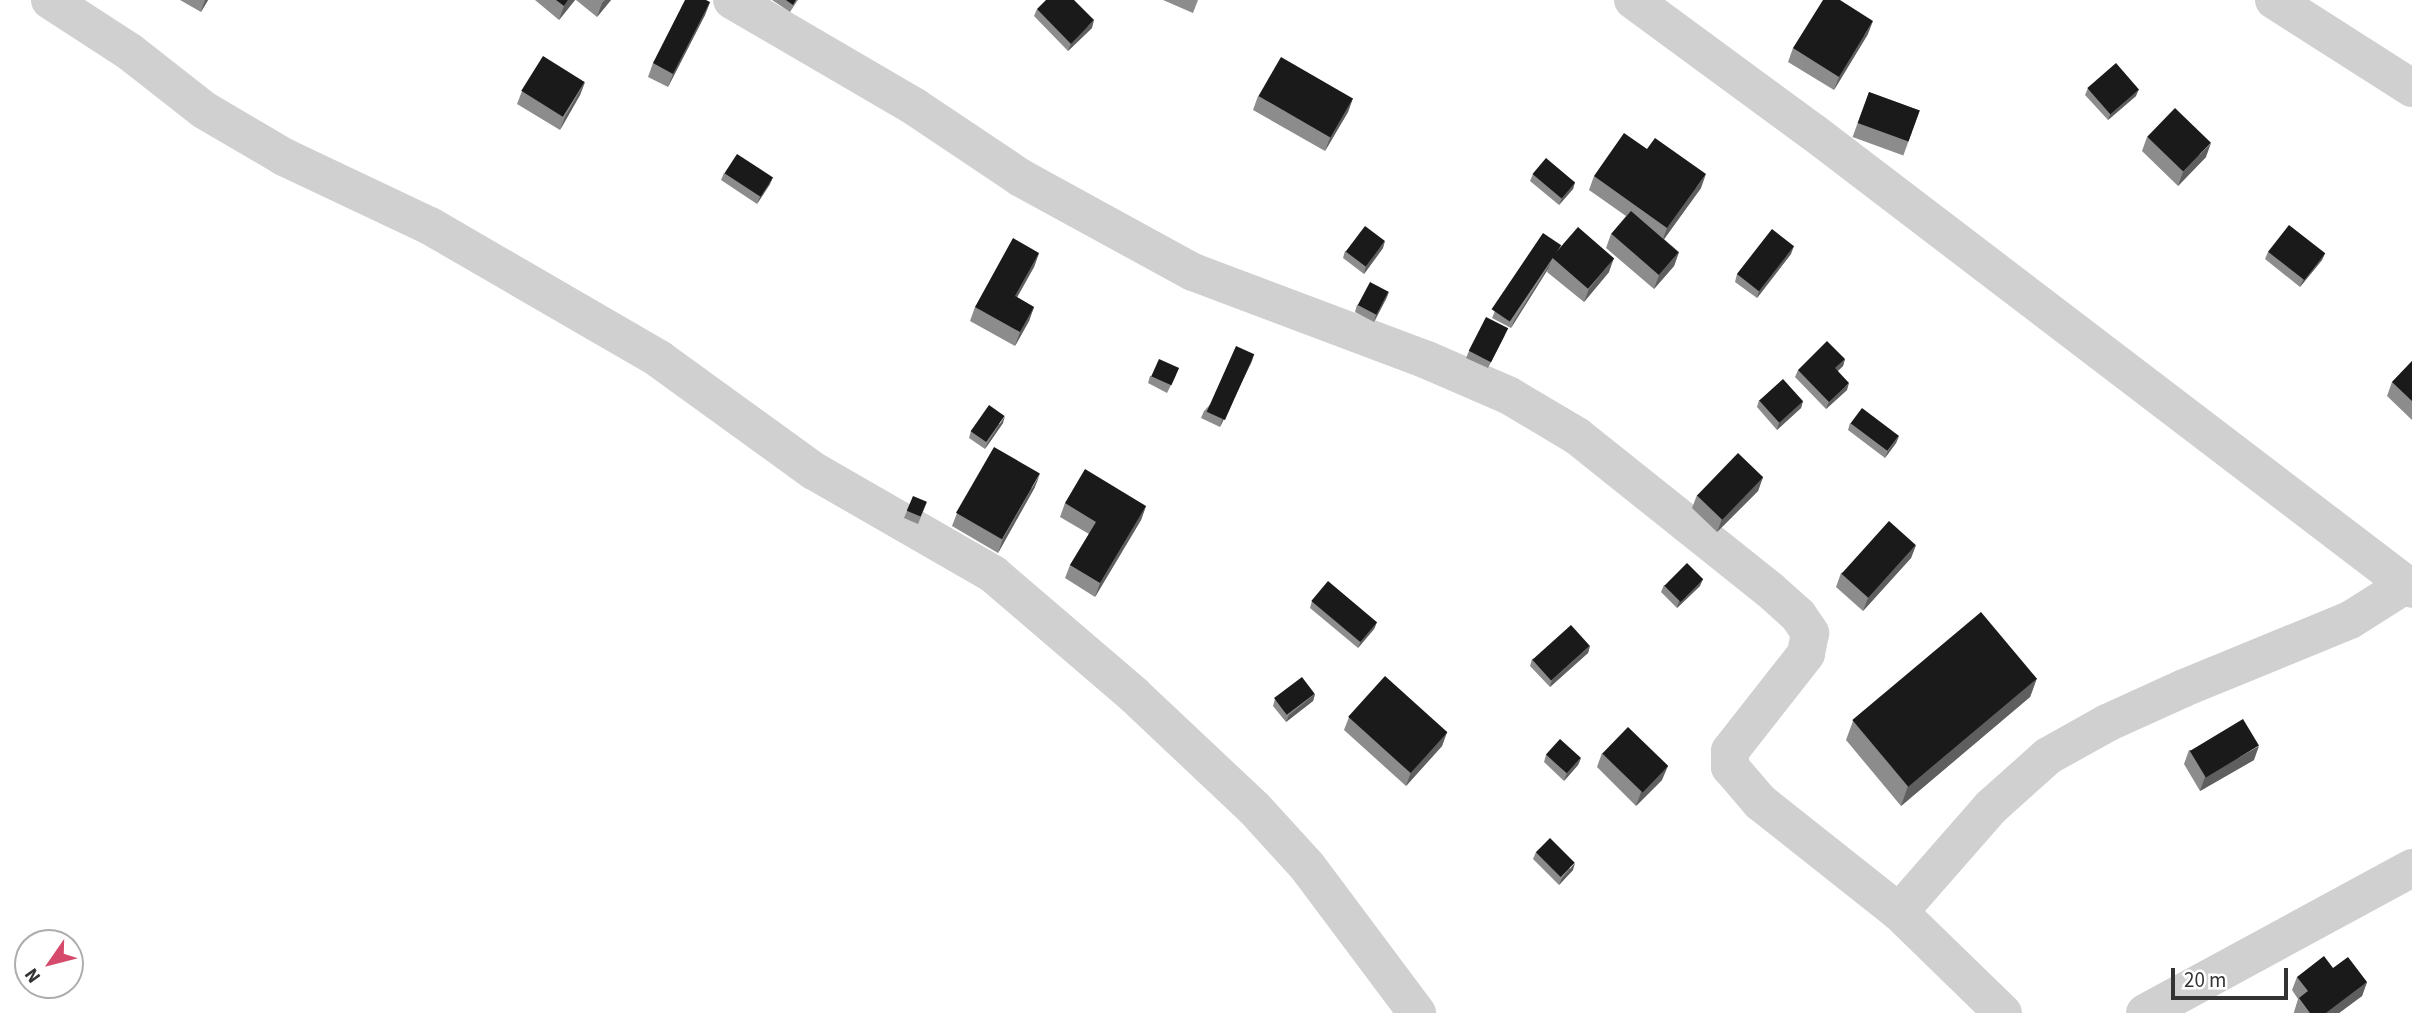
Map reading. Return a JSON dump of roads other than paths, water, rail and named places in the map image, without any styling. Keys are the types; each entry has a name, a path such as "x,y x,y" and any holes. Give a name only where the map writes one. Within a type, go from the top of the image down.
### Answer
{"street":[{"path":"52,0 130,52 204,110 284,157 430,226 659,359 814,471 993,574 1125,687 1254,808 1307,866 1417,1013"},
{"path":"732,0 915,107 1021,178 1193,272 1485,385 1508,395 1577,436 1798,615 1810,633 1806,654 1730,751 1730,767 1760,802 1899,912 2003,1013"},
{"path":"1633,0 1813,132 2409,586 2350,620 2184,688 2107,723 2048,756 1991,807 1899,912"},
{"path":"2274,0 2412,88"},
{"path":"2145,1013 2412,868"}]}
